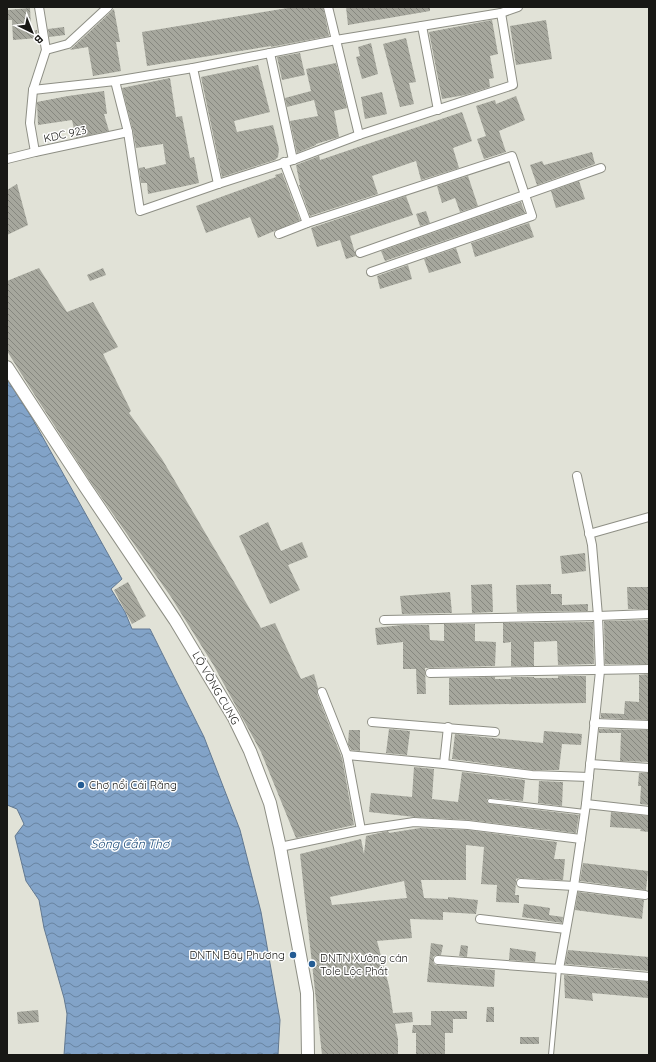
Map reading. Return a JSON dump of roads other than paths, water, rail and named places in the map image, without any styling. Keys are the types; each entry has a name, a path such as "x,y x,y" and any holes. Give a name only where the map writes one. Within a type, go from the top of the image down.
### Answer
{"main road":[{"name":"LỘ VÒNG CUNG","path":"7,368 175,620 234,718 250,751 270,803 280,847 307,993 308,1055"}],"street":[{"path":"35,152 30,123 33,90 46,50 39,7"},
{"path":"46,50 68,44 108,7"},
{"path":"328,7 359,135"},
{"path":"33,90 115,81 193,68 336,40 501,13 518,7"},
{"path":"115,81 128,132 140,211 293,160 359,135 513,85 501,13"},
{"path":"422,26 438,110"},
{"path":"270,53 293,160"},
{"path":"193,68 218,184"},
{"name":"KDC 923","path":"7,160 35,152 128,132"},
{"path":"279,234 307,223 512,156 532,216 371,272"},
{"path":"284,162 307,223"},
{"path":"360,253 601,168"},
{"path":"559,969 586,808 600,671 598,616 592,545 577,476"},
{"path":"589,534 649,517"},
{"path":"384,620 649,614"},
{"path":"430,673 649,669"},
{"path":"322,692 347,755 361,830"},
{"path":"372,722 495,732"},
{"path":"594,723 649,725"},
{"path":"444,764 448,727"},
{"path":"347,755 444,764 532,775 589,777"},
{"path":"590,764 649,768"},
{"path":"586,808 649,811"},
{"path":"280,847 361,830 414,822 468,825 581,839"},
{"path":"521,882 574,886 645,895"},
{"path":"480,919 566,929"},
{"path":"438,960 649,977"}],"lane":[{"path":"490,801 586,808"},
{"path":"551,1055 559,969"}],"water":[{"name":"Sông Cần Thơ","path":"7,379 32,418 122,579 111,589 125,612 132,629 150,629 204,737 240,830 261,912 280,1020 278,1055 64,1055 67,1014 64,998 44,928 39,900 26,881 15,836 24,824 17,809 7,805"}],"place":[{"name":"Chợ nổi Cái Răng","path":"81,785"},
{"name":"DNTN Bảy Phương","path":"293,955"},
{"name":"DNTN Xưởng cán Tole Lộc Phát","path":"312,964"}]}
